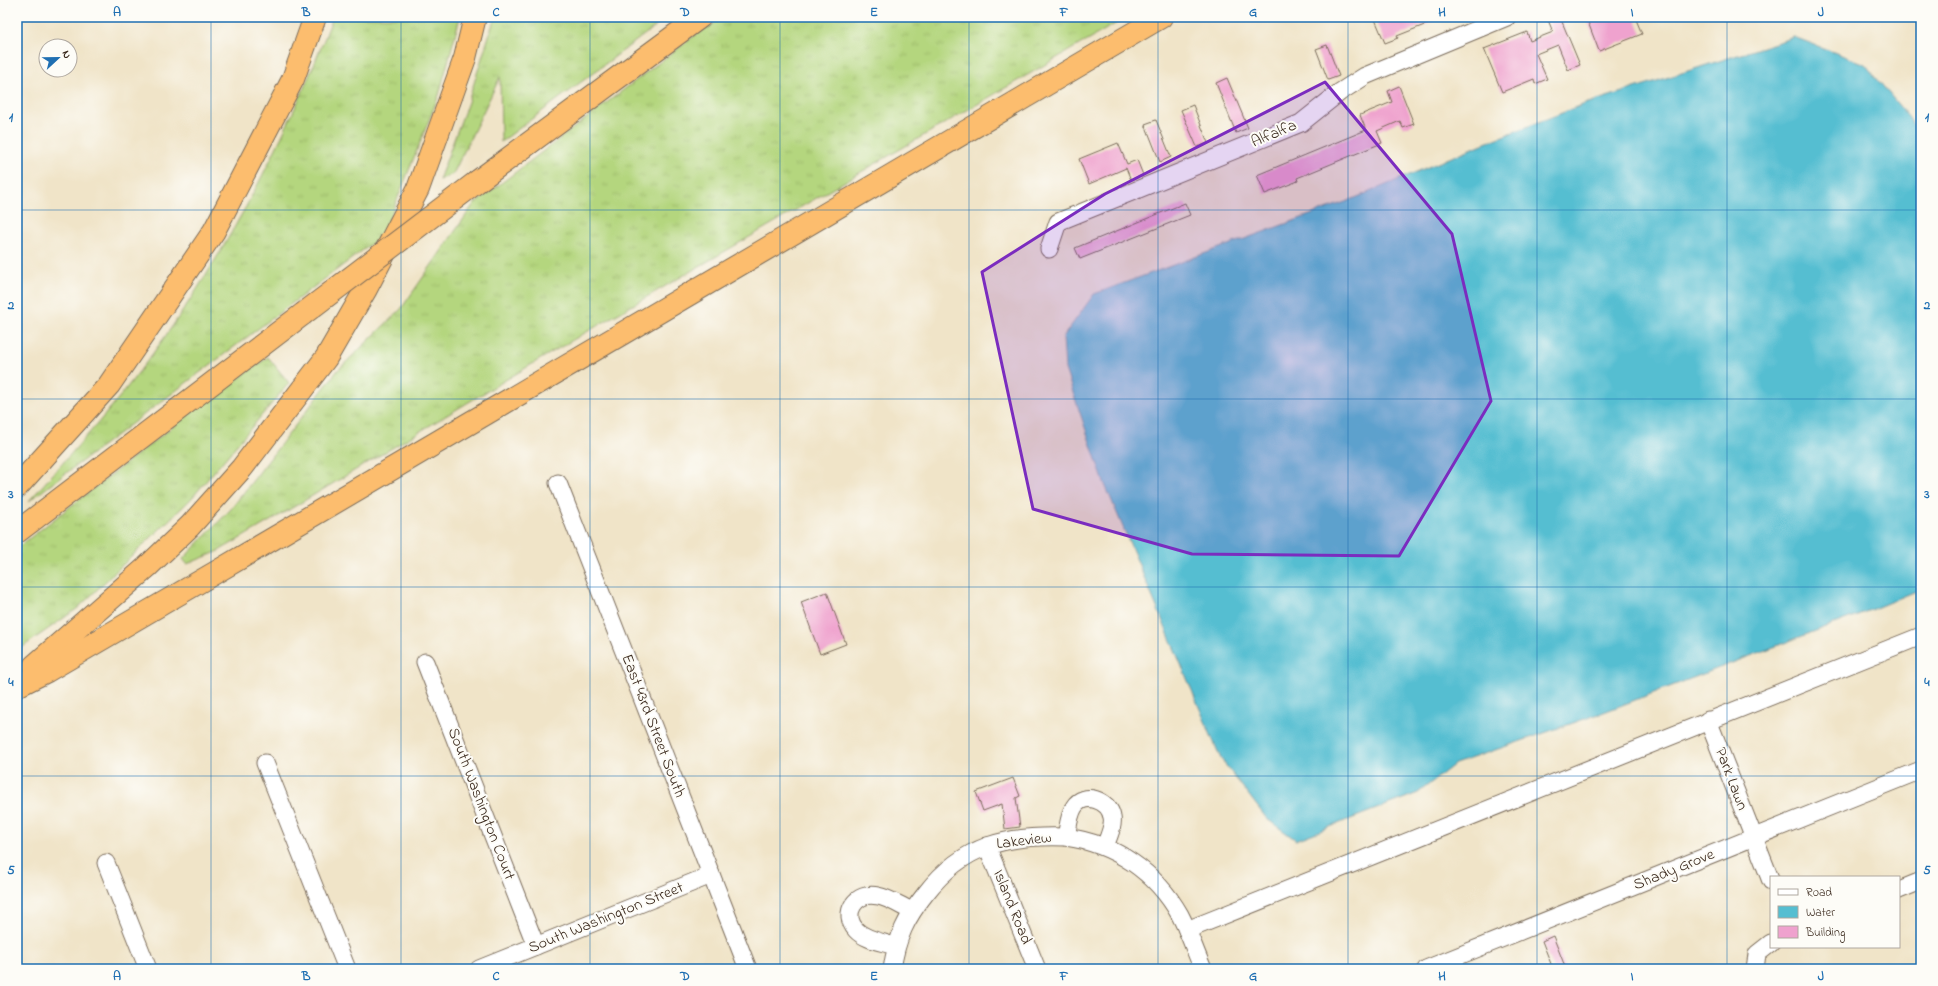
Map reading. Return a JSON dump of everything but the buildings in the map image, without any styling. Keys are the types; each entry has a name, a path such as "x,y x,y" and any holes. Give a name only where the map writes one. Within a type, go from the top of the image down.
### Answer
{"highway":[{"path":"17,487 109,384 214,231 293,79 315,17"},
{"path":"17,680 50,654 147,568 190,526 242,468 326,358 366,288 418,189 465,58 476,17"},
{"path":"17,532 478,181 700,17"},
{"path":"17,686 47,671 212,575 1161,17"}],"street":[{"name":"Alfalfa","path":"1049,249 1058,222 1301,123 1340,92 1365,76 1508,17"},
{"name":"East 43rd Street South","path":"558,483 748,969"},
{"path":"1187,930 1708,720 1921,636"},
{"name":"South Washington Court","path":"425,662 536,946"},
{"name":"Park Lawn","path":"1708,720 1770,878"},
{"path":"264,763 347,969"},
{"name":"Shady Grove","path":"1426,969 1921,770"},
{"name":"Lakeview","path":"1066,837 1074,807 1079,802 1089,799 1098,799 1105,803 1113,817 1105,846"},
{"name":"Lakeview","path":"892,969 896,946 912,911 938,877 960,859 987,846 1017,838 1042,836 1082,839 1105,846 1130,860 1154,880 1177,911 1187,930 1203,969"},
{"name":"Island Road","path":"987,846 1037,969"},
{"path":"106,863 148,969"},
{"name":"South Washington Street","path":"480,969 711,876"},
{"path":"1900,890 1921,881"},
{"path":"896,946 865,936 857,931 851,923 849,915 852,904 859,898 868,895 878,896 912,911"},
{"path":"1756,962 1770,944"}],"highlighted area":[{"path":"1325,82 1452,234 1491,401 1399,556 1192,554 1033,509 982,272 1105,194"}],"green space":[{"path":"333,17 460,17 439,95 383,235 29,501 120,397 193,296 220,252 270,160 293,113"},
{"path":"495,17 668,17 501,142 500,77 453,174 439,180 468,102"},
{"path":"724,17 1127,17 554,351 217,552 187,564 183,559 231,509 338,370 401,309 474,204 694,36"},
{"path":"268,357 289,383 191,499 78,608 17,651 17,548 194,410"}],"water":[{"path":"1794,37 1865,64 1909,118 1921,138 1921,589 1873,609 1596,715 1455,764 1418,793 1296,840 1267,819 1221,759 1103,480 1065,369 1063,337 1094,294 1348,201 1480,145 1585,104"}]}
